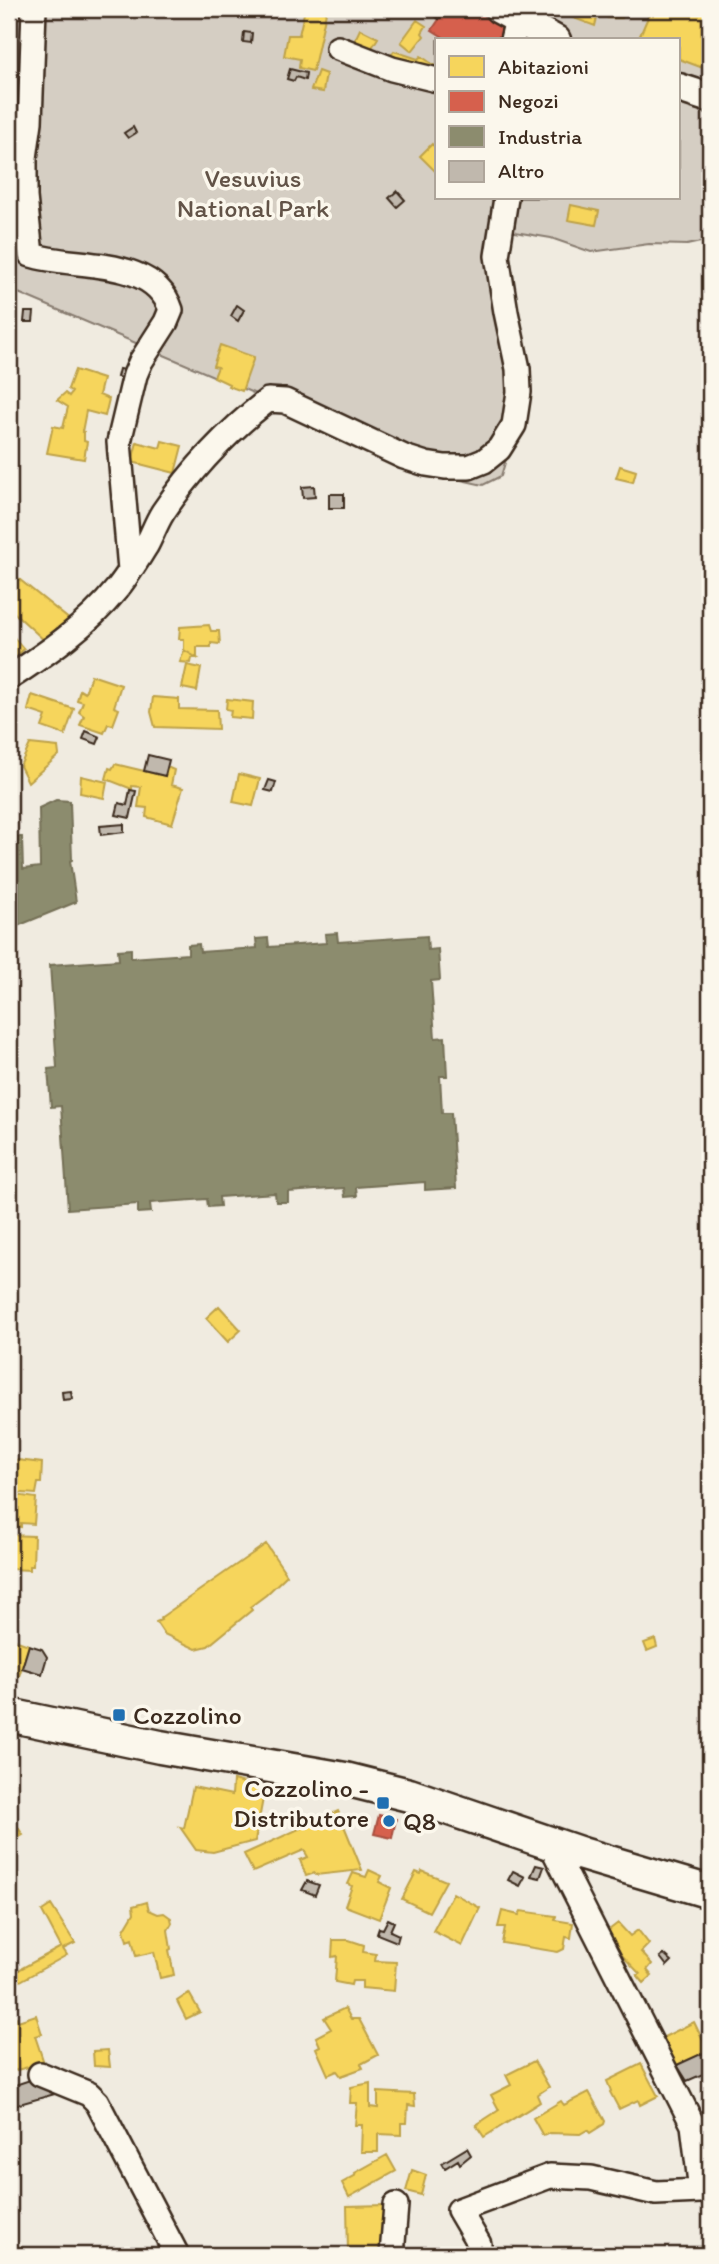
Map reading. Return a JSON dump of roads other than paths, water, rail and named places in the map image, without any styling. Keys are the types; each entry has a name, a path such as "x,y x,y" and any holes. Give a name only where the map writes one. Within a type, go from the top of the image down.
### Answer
{"main road":[{"path":"9,1715 160,1747 345,1779 409,1795 550,1843 710,1892"}],"street":[{"path":"34,9 30,122 24,158 31,255 141,276 159,288 168,299 171,310 135,375 119,442 130,570"},
{"path":"511,19 552,38"},
{"path":"338,48 392,69 435,80"},
{"path":"680,88 710,97"},
{"path":"9,678 43,656 83,623 116,590 145,548 161,514 191,474 219,441 268,400 285,401 404,457 426,464 468,467 484,461 499,449 514,425 519,392 518,369 497,256 506,200"},
{"path":"477,2255 479,2244 460,2210 550,2176 591,2178 656,2193 701,2191 702,2130 550,1843"},
{"path":"40,2074 89,2094 97,2102 177,2255"},
{"path":"392,2255 396,2205"}],"place":[{"name":"Cozzolino","path":"119,1715"},
{"name":"Cozzolino - Distributore","path":"383,1803"},
{"name":"Q8","path":"389,1821"}],"park label":[{"name":"Vesuvius National Park","path":"253,193"}]}
